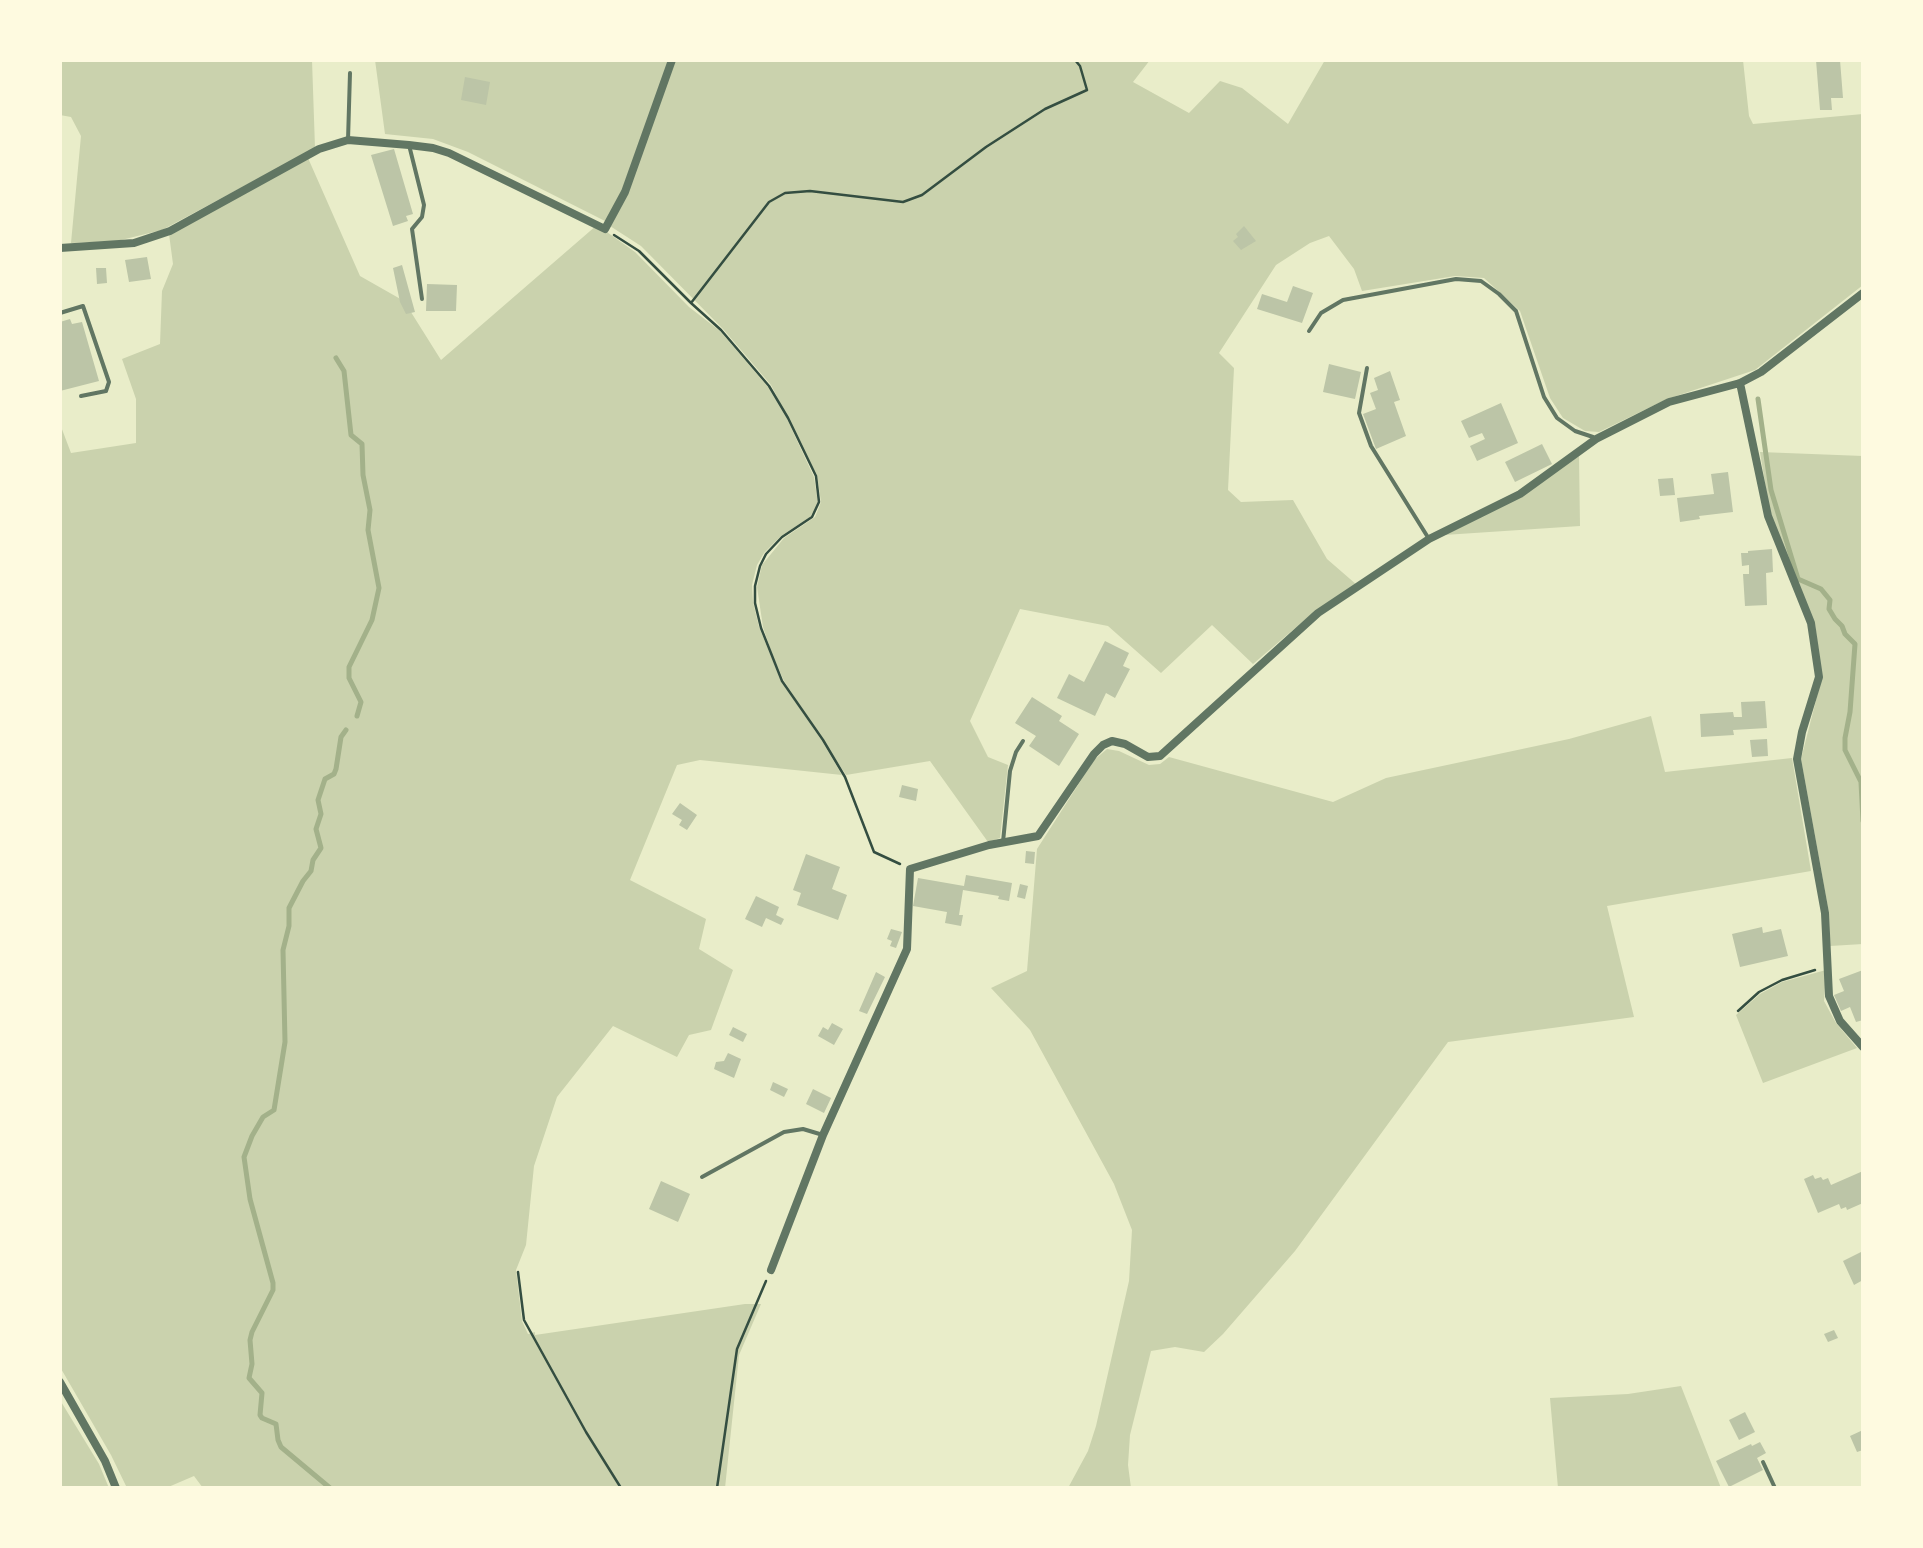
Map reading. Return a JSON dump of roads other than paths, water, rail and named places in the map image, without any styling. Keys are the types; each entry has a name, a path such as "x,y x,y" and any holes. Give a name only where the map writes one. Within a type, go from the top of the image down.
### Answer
{"street":[{"path":"60,248 134,242 170,231 319,149 348,140 433,148 448,153 605,229 625,192 672,60"},
{"path":"771,1270 823,1135 907,949 910,869 1038,836 1103,745 1112,741 1148,756 1160,756 1318,613 1430,539 1520,494 1596,439 1670,402 1740,384 1863,293"},
{"path":"1740,384 1768,516 1811,623 1819,677 1797,759 1825,913 1829,996 1840,1021 1863,1048"},
{"path":"60,1382 116,1488"}],"lane":[{"path":"348,140 350,73"},
{"path":"408,145 424,206 422,217 412,229 422,299"},
{"path":"1309,331 1321,313 1342,300 1456,279 1481,281 1516,311 1544,396 1556,418 1596,439"},
{"path":"60,312 83,306 109,382 106,390 81,396"},
{"path":"1367,368 1359,413 1371,446 1430,539"},
{"path":"1003,842 1010,771 1024,741"},
{"path":"702,1177 784,1132 802,1129 823,1135"},
{"path":"1763,1462 1775,1488"}],"waterway":[{"path":"336,358 344,371 351,435 362,444 370,510 368,530 379,588 372,620 349,667 349,678 361,702 357,716"},
{"path":"1758,399 1771,490 1798,579 1821,589 1830,600 1829,609 1835,619 1855,644 1845,750 1861,782 1863,821"},
{"path":"330,1488 281,1447 276,1424 260,1415 262,1393 249,1378 252,1332 273,1283 250,1199 244,1157 263,1117 274,1110 285,1042 283,950 289,908 321,848 316,829 321,814 318,800 325,779 334,774 346,730"}]}
